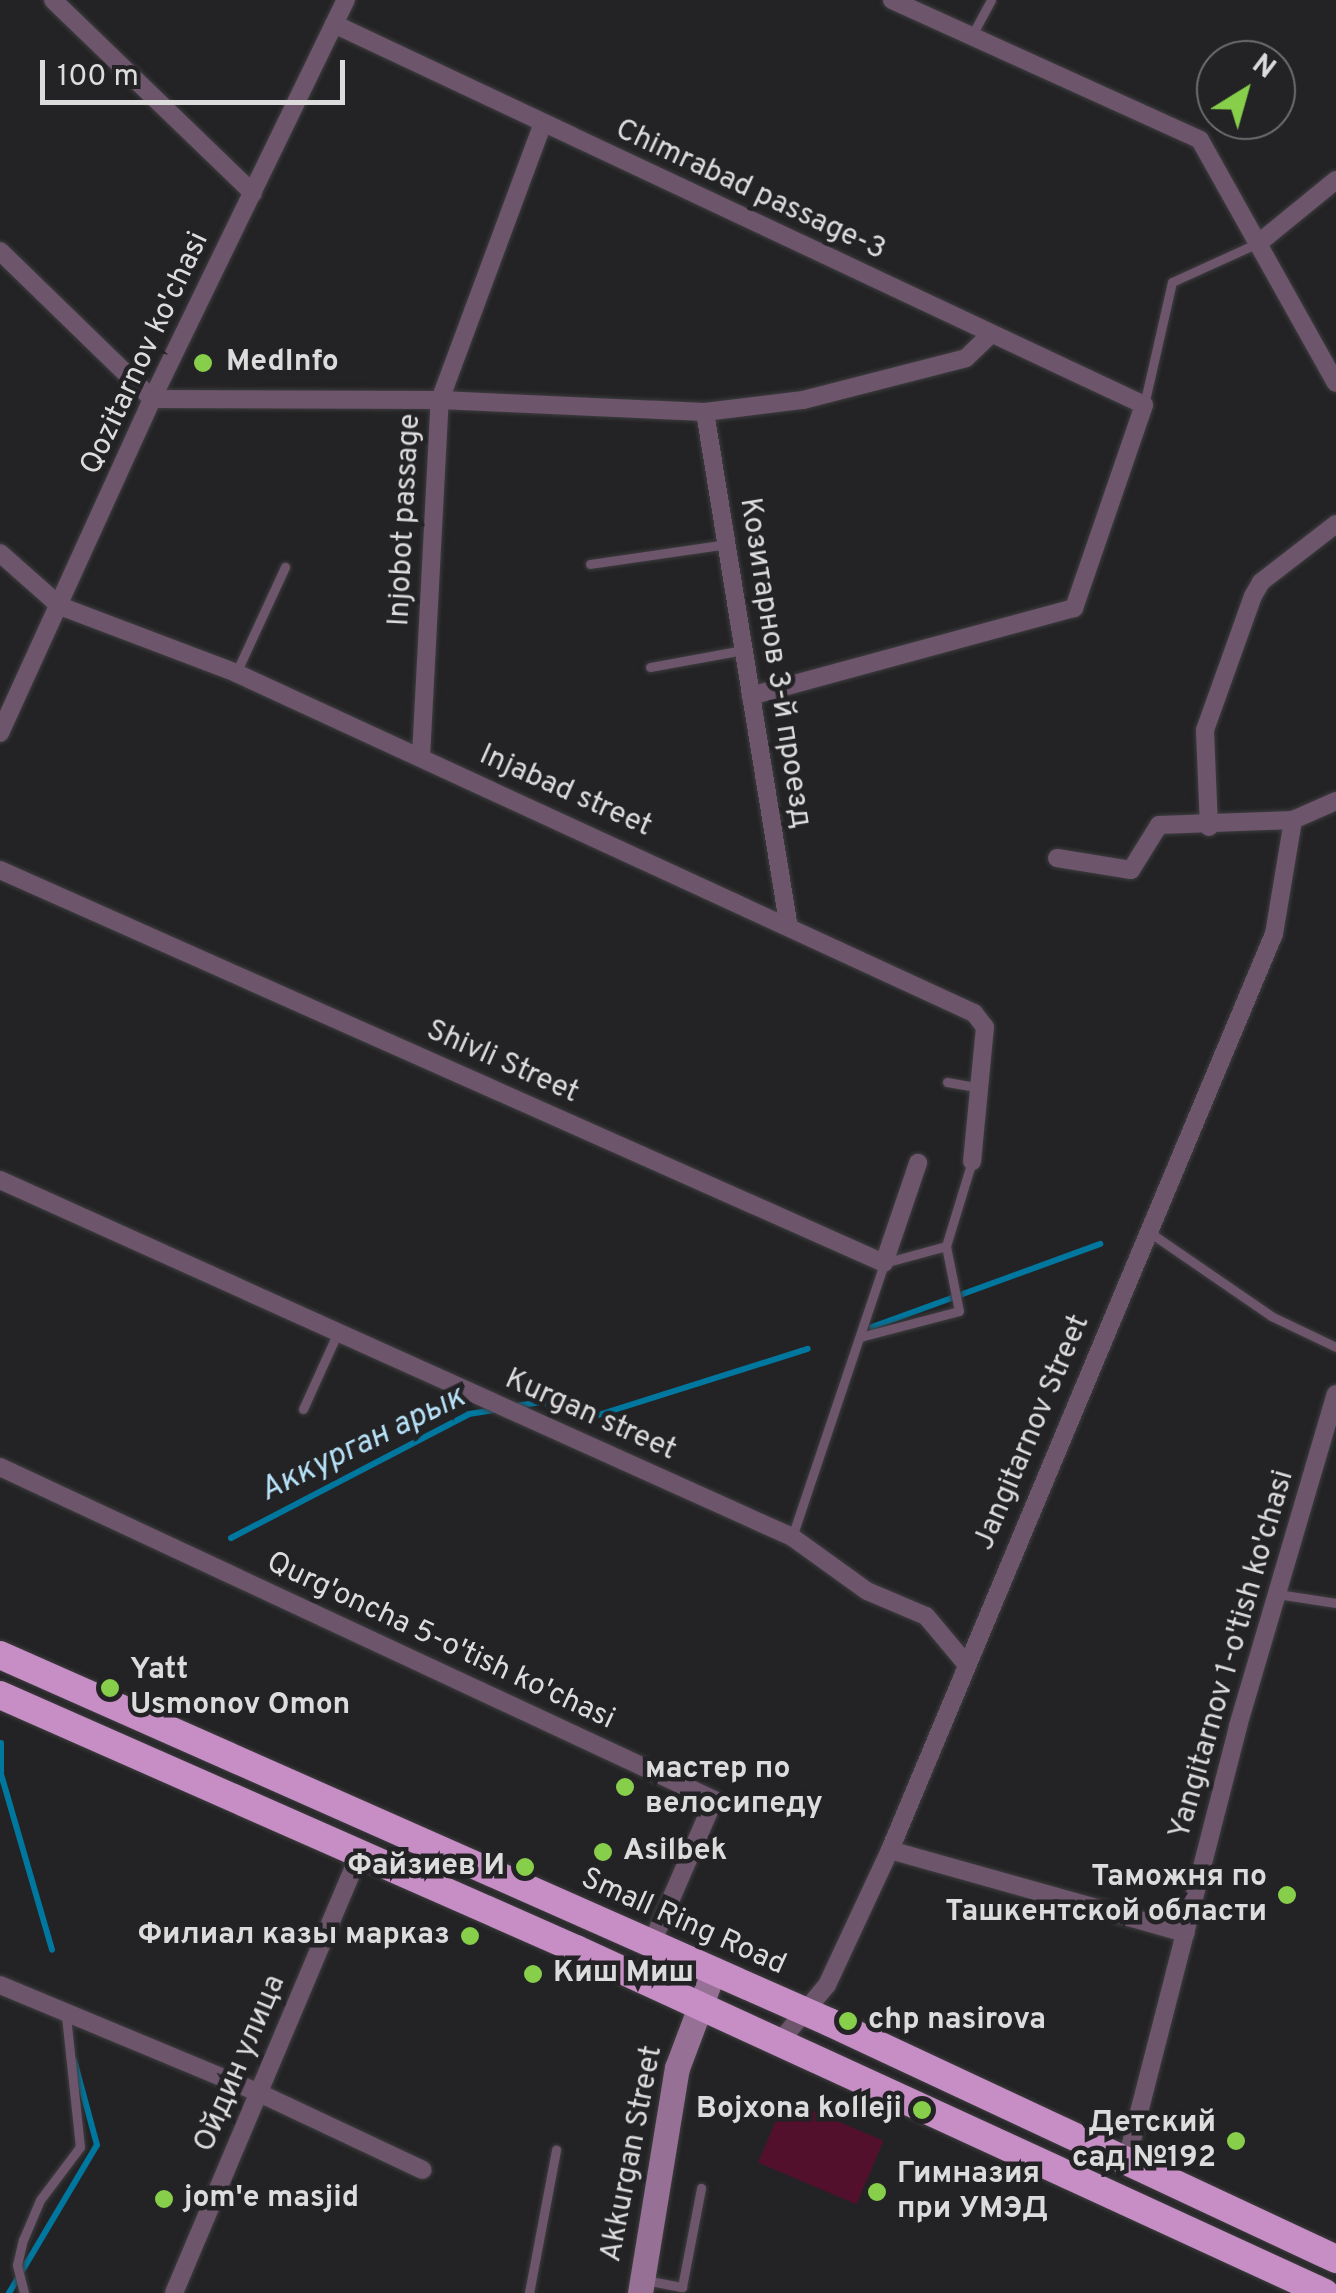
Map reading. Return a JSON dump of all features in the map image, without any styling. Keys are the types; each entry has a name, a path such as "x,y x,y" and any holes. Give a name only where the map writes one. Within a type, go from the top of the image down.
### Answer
{"highway":[{"name":"Small Ring Road","path":"0,1655 800,2009 1336,2259"},
{"path":"0,1695 1325,2293"}],"main road":[{"name":"Akkurgan Street","path":"641,2286 677,2068 714,1972"}],"street":[{"path":"53,0 252,193"},
{"name":"Qozitarnov ko'chasi","path":"0,733 152,399 346,0"},
{"path":"892,0 969,40 1200,140 1336,383"},
{"name":"Chimrаbаd passage-3","path":"334,24 1144,405"},
{"name":"Injobot passage","path":"421,757 440,400 542,125"},
{"path":"1260,242 1336,180"},
{"path":"0,251 152,399 440,400 706,412 804,400 966,358 991,334"},
{"path":"751,696 1074,608 1144,405"},
{"name":"Козитарнов 3-й проезд","path":"706,412 788,922"},
{"path":"1208,827 1206,722 1253,596 1261,582 1336,524"},
{"name":"Injаbаd street","path":"0,553 60,606 236,673 788,922 974,1013 985,1027 972,1161"},
{"path":"1057,858 1132,870 1159,825 1208,827 1293,820 1336,801"},
{"name":"Jangitarnov Street","path":"777,2045 800,2009 827,1985 890,1850 1274,934 1293,820"},
{"name":"Shivli Street","path":"0,870 884,1264"},
{"path":"884,1264 918,1163"},
{"name":"Kurgan street","path":"0,1180 792,1537 867,1590 926,1616 966,1665"},
{"name":"Yangitarnov 1-o'tish ko'chasi","path":"1126,2163 1277,1594 1336,1394"},
{"name":"Qurg'oncha 5-o'tish ko'chasi","path":"0,1467 714,1800 651,1945"},
{"path":"890,1850 1186,1932"},
{"name":"Ойдин улица","path":"174,2293 360,1856"},
{"path":"0,1985 258,2092 423,2170"}],"lane":[{"path":"969,40 991,0"},
{"path":"1144,405 1172,282 1260,242"},
{"path":"590,564 727,544"},
{"path":"236,673 286,567"},
{"path":"650,667 744,650"},
{"path":"948,1082 980,1088"},
{"path":"860,1338 958,1312 946,1246 972,1161"},
{"path":"1147,1230 1271,1316 1336,1347"},
{"path":"792,1537 884,1264 946,1246"},
{"path":"303,1409 338,1332"},
{"path":"1277,1594 1336,1604"},
{"path":"23,2292 17,2265 40,2200 80,2146 66,2015"},
{"path":"529,2293 556,2150"},
{"path":"641,2286 682,2287 701,2188"}],"shaded area":[{"path":"785,2099 883,2141 857,2204 758,2163"}],"waterway":[{"name":"Аккурган арык","path":"872,1327 1100,1244"},
{"name":"Аккурган арык","path":"516,1406 541,1402 595,1416 808,1349"},
{"name":"Аккурган арык","path":"231,1538 469,1414 499,1409"},
{"name":"Аккурган арык","path":"1,1743 1,1774 52,1950"},
{"name":"Аккурган арык","path":"9,2293 97,2145 74,2060"}],"place":[{"name":"MedInfo","path":"203,363"},
{"name":"Yatt Usmonov Omon","path":"110,1688"},
{"name":"мастер по велосипеду","path":"625,1787"},
{"name":"Asilbek","path":"603,1852"},
{"name":"Файзиев И","path":"525,1867"},
{"name":"Таможня по Ташкентской области","path":"1287,1895"},
{"name":"Филиал казы марказ","path":"470,1936"},
{"name":"Киш Миш","path":"533,1974"},
{"name":"chp nasirova","path":"848,2021"},
{"name":"Bojxona kolleji","path":"922,2110"},
{"name":"Детский сад №192","path":"1236,2141"},
{"name":"Гимназия при УМЭД","path":"877,2192"},
{"name":"jom'e masjid","path":"164,2199"}]}
